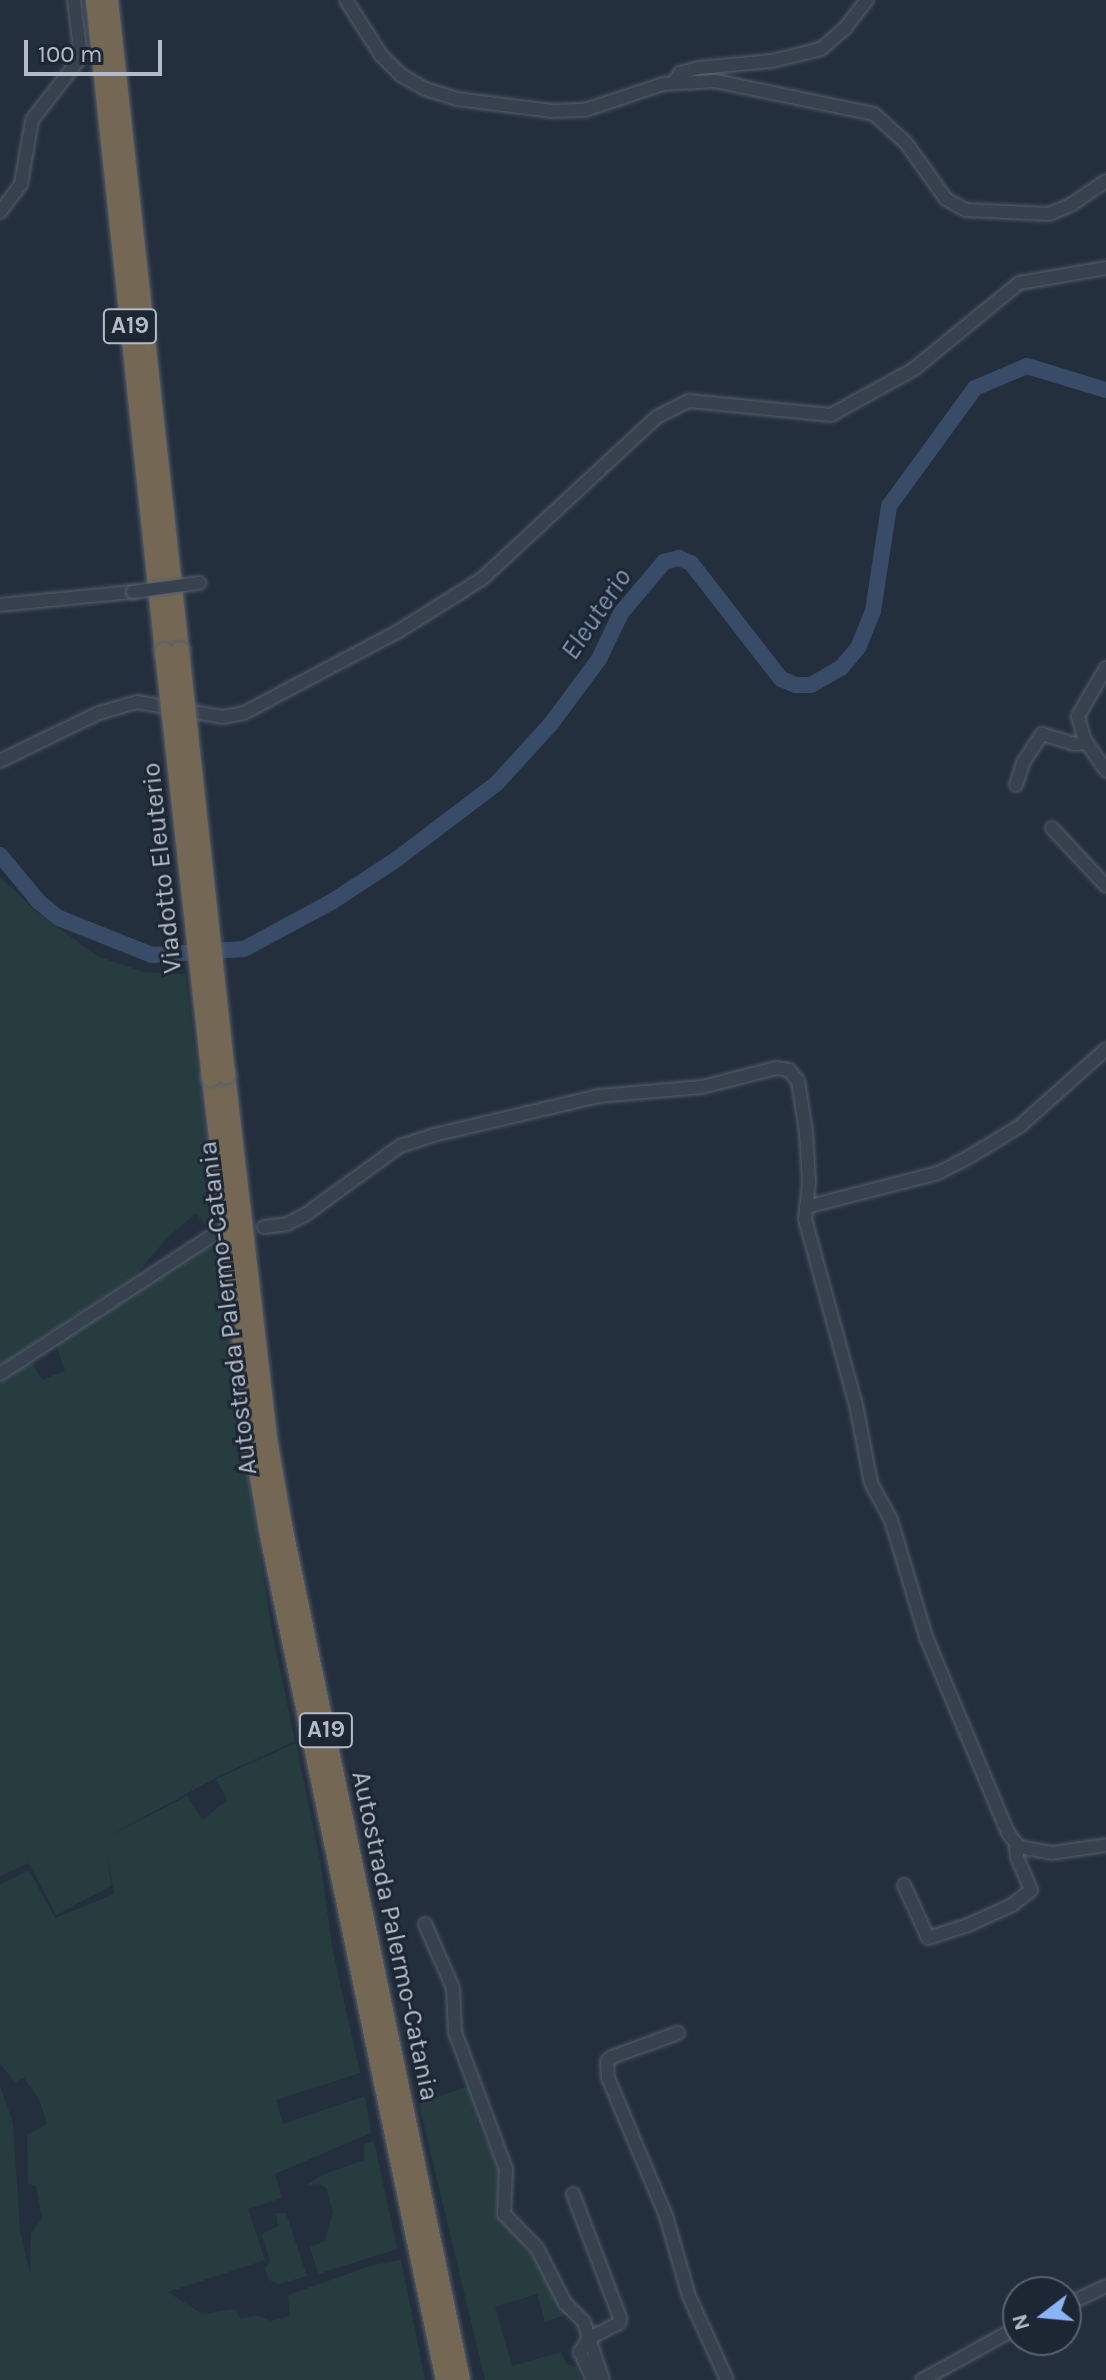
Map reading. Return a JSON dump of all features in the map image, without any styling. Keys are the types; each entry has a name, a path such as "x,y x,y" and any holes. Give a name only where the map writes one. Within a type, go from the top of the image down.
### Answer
{"highway":[{"name":"A19","path":"95,0 172,652"},
{"name":"A19","path":"109,0 172,652"},
{"name":"Viadotto Eleuterio","path":"172,652 218,1076"},
{"name":"Autostrada Palermo-Catania","path":"218,1076 253,1442 268,1530 445,2380"},
{"name":"Autostrada Palermo-Catania","path":"218,1076 268,1439 283,1526 461,2380"}],"street":[{"path":"0,212 21,184 32,120 81,57 74,0"},
{"path":"346,0 381,55 401,75 425,89 457,99 552,111 585,110 674,82 715,81 874,114 906,143 946,199 966,210 1049,214 1072,204 1106,181"},
{"path":"674,82 680,73 699,68 772,61 821,49 867,0"},
{"path":"0,761 99,713 137,702 222,717 244,713 399,631 483,578 657,417 689,401 831,415 914,369 1019,283 1106,268"},
{"path":"0,605 199,583"},
{"path":"1106,668 1078,716 1087,743 1106,771"},
{"path":"1016,785 1023,763 1042,734 1075,744 1087,743"},
{"path":"1052,828 1106,886"},
{"path":"806,1207 917,1180 959,1163 1020,1126 1106,1049"},
{"path":"264,1227 287,1224 305,1215 400,1146 420,1139 599,1096 702,1087 776,1068 789,1070 798,1081 807,1146 809,1182 805,1219 856,1405 871,1483 891,1520 926,1637 992,1796 1016,1843 1017,1857 1031,1890 1012,1905 966,1926 928,1938 904,1885"},
{"path":"0,1374 212,1236"},
{"path":"1016,1843 1037,1853 1106,1845"},
{"path":"425,1924 453,1988 455,2032 506,2169 504,2214 537,2248 565,2303 584,2322 603,2380"},
{"path":"683,2032 612,2057 607,2061 608,2078 666,2216 689,2296 727,2380"},
{"path":"573,2194 620,2318 619,2323 589,2338 580,2352 593,2380"},
{"path":"1082,2297 1106,2286"},
{"path":"922,2380 1002,2336"}],"green space":[{"path":"0,877 38,913 99,957 144,972 185,974 218,1224 208,1229 196,1213 167,1238 135,1276 0,1365"},
{"path":"220,1239 247,1469 271,1626 295,1741 219,1776 105,1838 187,1796 203,1820 227,1800 216,1779 296,1743 320,1860 333,1952 360,2073 276,2100 283,2124 365,2096 371,2133 275,2174 282,2198 248,2209 265,2260 168,2292 202,2314 235,2309 240,2319 257,2315 271,2321 290,2316 288,2295 373,2265 401,2260 425,2380 0,2380 0,2086 13,2123 20,2231 30,2274 31,2233 42,2219 36,2186 28,2183 27,2135 47,2124 39,2099 24,2078 15,2082 0,2064 0,1885 29,1870 55,1918 114,1894 107,1852 111,1886 56,1915 29,1863 0,1876 0,1381 29,1357 42,1380 65,1371 55,1342"},
{"path":"476,2083 477,2122 500,2168 496,2208 538,2263 552,2292 568,2314 545,2322 537,2294 495,2307 512,2366 561,2352 566,2364 577,2367 581,2380 485,2380 419,2104"},
{"path":"374,2141 397,2249 318,2274 310,2247 325,2241 333,2212 326,2188 320,2184 307,2185 322,2175 364,2160 364,2144"},
{"path":"276,2213 286,2213 307,2276 279,2284 269,2280 265,2268 270,2261 262,2234 278,2226"}],"waterway":[{"name":"Eleuterio","path":"0,855 39,902 59,918 152,955 244,949 333,901 397,859 497,783 550,725 599,659 621,613 664,562 679,558 691,563 781,679 796,685 811,685 841,668 858,648 873,611 889,506 975,388 1027,366 1106,390"}]}
